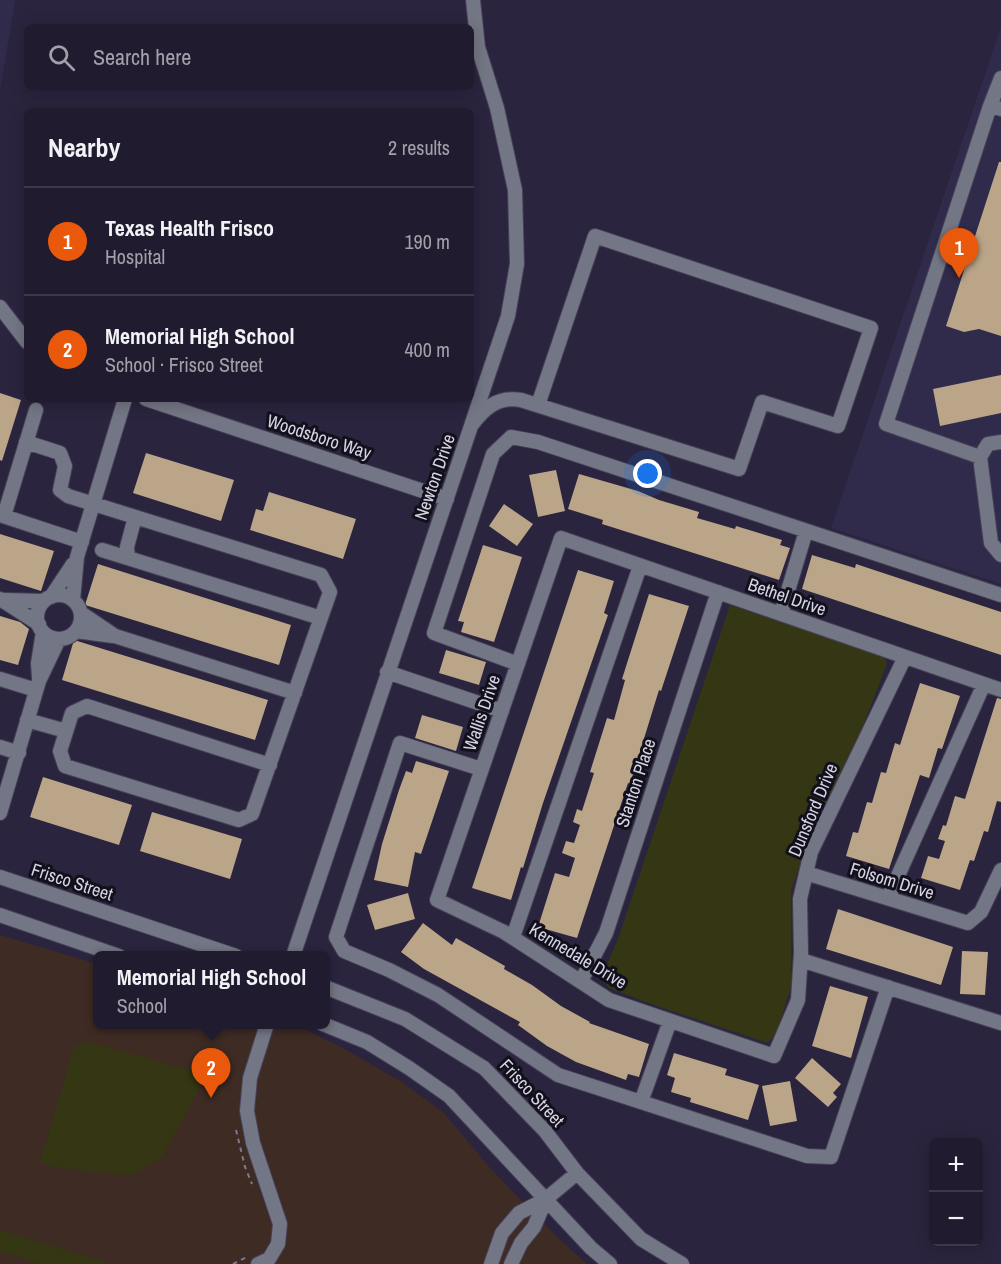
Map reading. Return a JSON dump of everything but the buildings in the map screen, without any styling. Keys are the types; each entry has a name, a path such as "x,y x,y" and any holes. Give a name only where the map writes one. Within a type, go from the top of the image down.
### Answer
{"street":[{"name":"Newton Drive","path":"295,951 508,316 517,264 515,190 497,108 478,47 473,0"},
{"path":"980,457 886,424 995,107 1001,78"},
{"path":"471,426 486,408 495,403 513,399 739,469 762,402 838,426 871,328 595,236 538,405"},
{"path":"0,307 24,338"},
{"path":"124,402 77,557 73,600 81,613 116,636 295,693"},
{"name":"Woodsboro Way","path":"155,402 447,499"},
{"path":"36,410 2,516 82,542"},
{"path":"518,663 434,633 493,454 511,437 538,442 1001,595"},
{"path":"26,442 60,453 65,466 60,490 68,496 321,575 330,592 270,765 252,814 239,820 65,766 60,751 72,713 87,706 270,765"},
{"path":"1001,442 988,444 980,457 991,543 1001,555"},
{"path":"128,558 127,547 135,517"},
{"path":"781,614 806,531"},
{"name":"Bethel Drive","path":"561,538 1001,690"},
{"name":"Wallis Drive","path":"437,900 561,538"},
{"path":"102,550 321,618"},
{"path":"37,685 41,628 39,609 77,557"},
{"path":"513,938 640,566"},
{"name":"Stanton Place","path":"581,981 606,933 718,592"},
{"path":"1,599 48,599 58,595 73,600"},
{"path":"1,599 52,638 59,639 72,635 80,624 81,613"},
{"path":"76,631 116,636"},
{"path":"0,813 37,685 59,639"},
{"name":"Dunsford Drive","path":"774,1056 798,1000 801,960 801,899 811,852 905,657"},
{"path":"387,672 502,711"},
{"path":"0,679 37,685"},
{"path":"888,898 984,684"},
{"path":"27,720 66,731"},
{"path":"481,769 400,743 336,937 344,951 389,970 438,995 558,1075 807,1156 831,1156 888,987"},
{"path":"0,747 18,753"},
{"name":"Folsom Drive","path":"806,873 968,923 981,912 1001,870"},
{"name":"Frisco Street","path":"0,877 221,951"},
{"name":"Kennedale Drive","path":"437,900 513,938 609,1000 774,1056"},
{"path":"0,915 104,951"},
{"path":"801,960 1001,1023"},
{"name":"Frisco Street","path":"330,989 405,1018 484,1068 545,1131 577,1173 641,1239 682,1264"},
{"path":"641,1102 670,1021"},
{"path":"330,1027 367,1042 449,1096 591,1248 610,1264"},
{"path":"255,1260 269,1259 278,1244 280,1224 253,1143 247,1111 250,1078 265,1029"},
{"path":"491,1264 502,1233 519,1213 546,1199 577,1173"},
{"path":"511,1264 521,1243 534,1227 546,1199"}],"path":[{"path":"234,1264 255,1260"}],"shaded area":[{"path":"0,0 15,0 0,90"},
{"path":"1001,27 1001,584 831,528"},
{"path":"730,605 883,655 887,664 863,726 809,839 791,891 791,987 777,1032 768,1043 609,988 601,978 618,939"},
{"path":"0,935 93,963 93,1029 304,1029 341,1047 402,1082 444,1113 491,1169 557,1237 587,1264 0,1264"},
{"path":"86,1041 203,1074 198,1091 162,1157 131,1176 55,1167 40,1162 74,1047"},
{"path":"0,1230 112,1264 40,1264 0,1251"}],"place":[{"name":"Texas Health Frisco","path":"959,278"},
{"name":"Memorial High School","path":"211,1098"}]}
